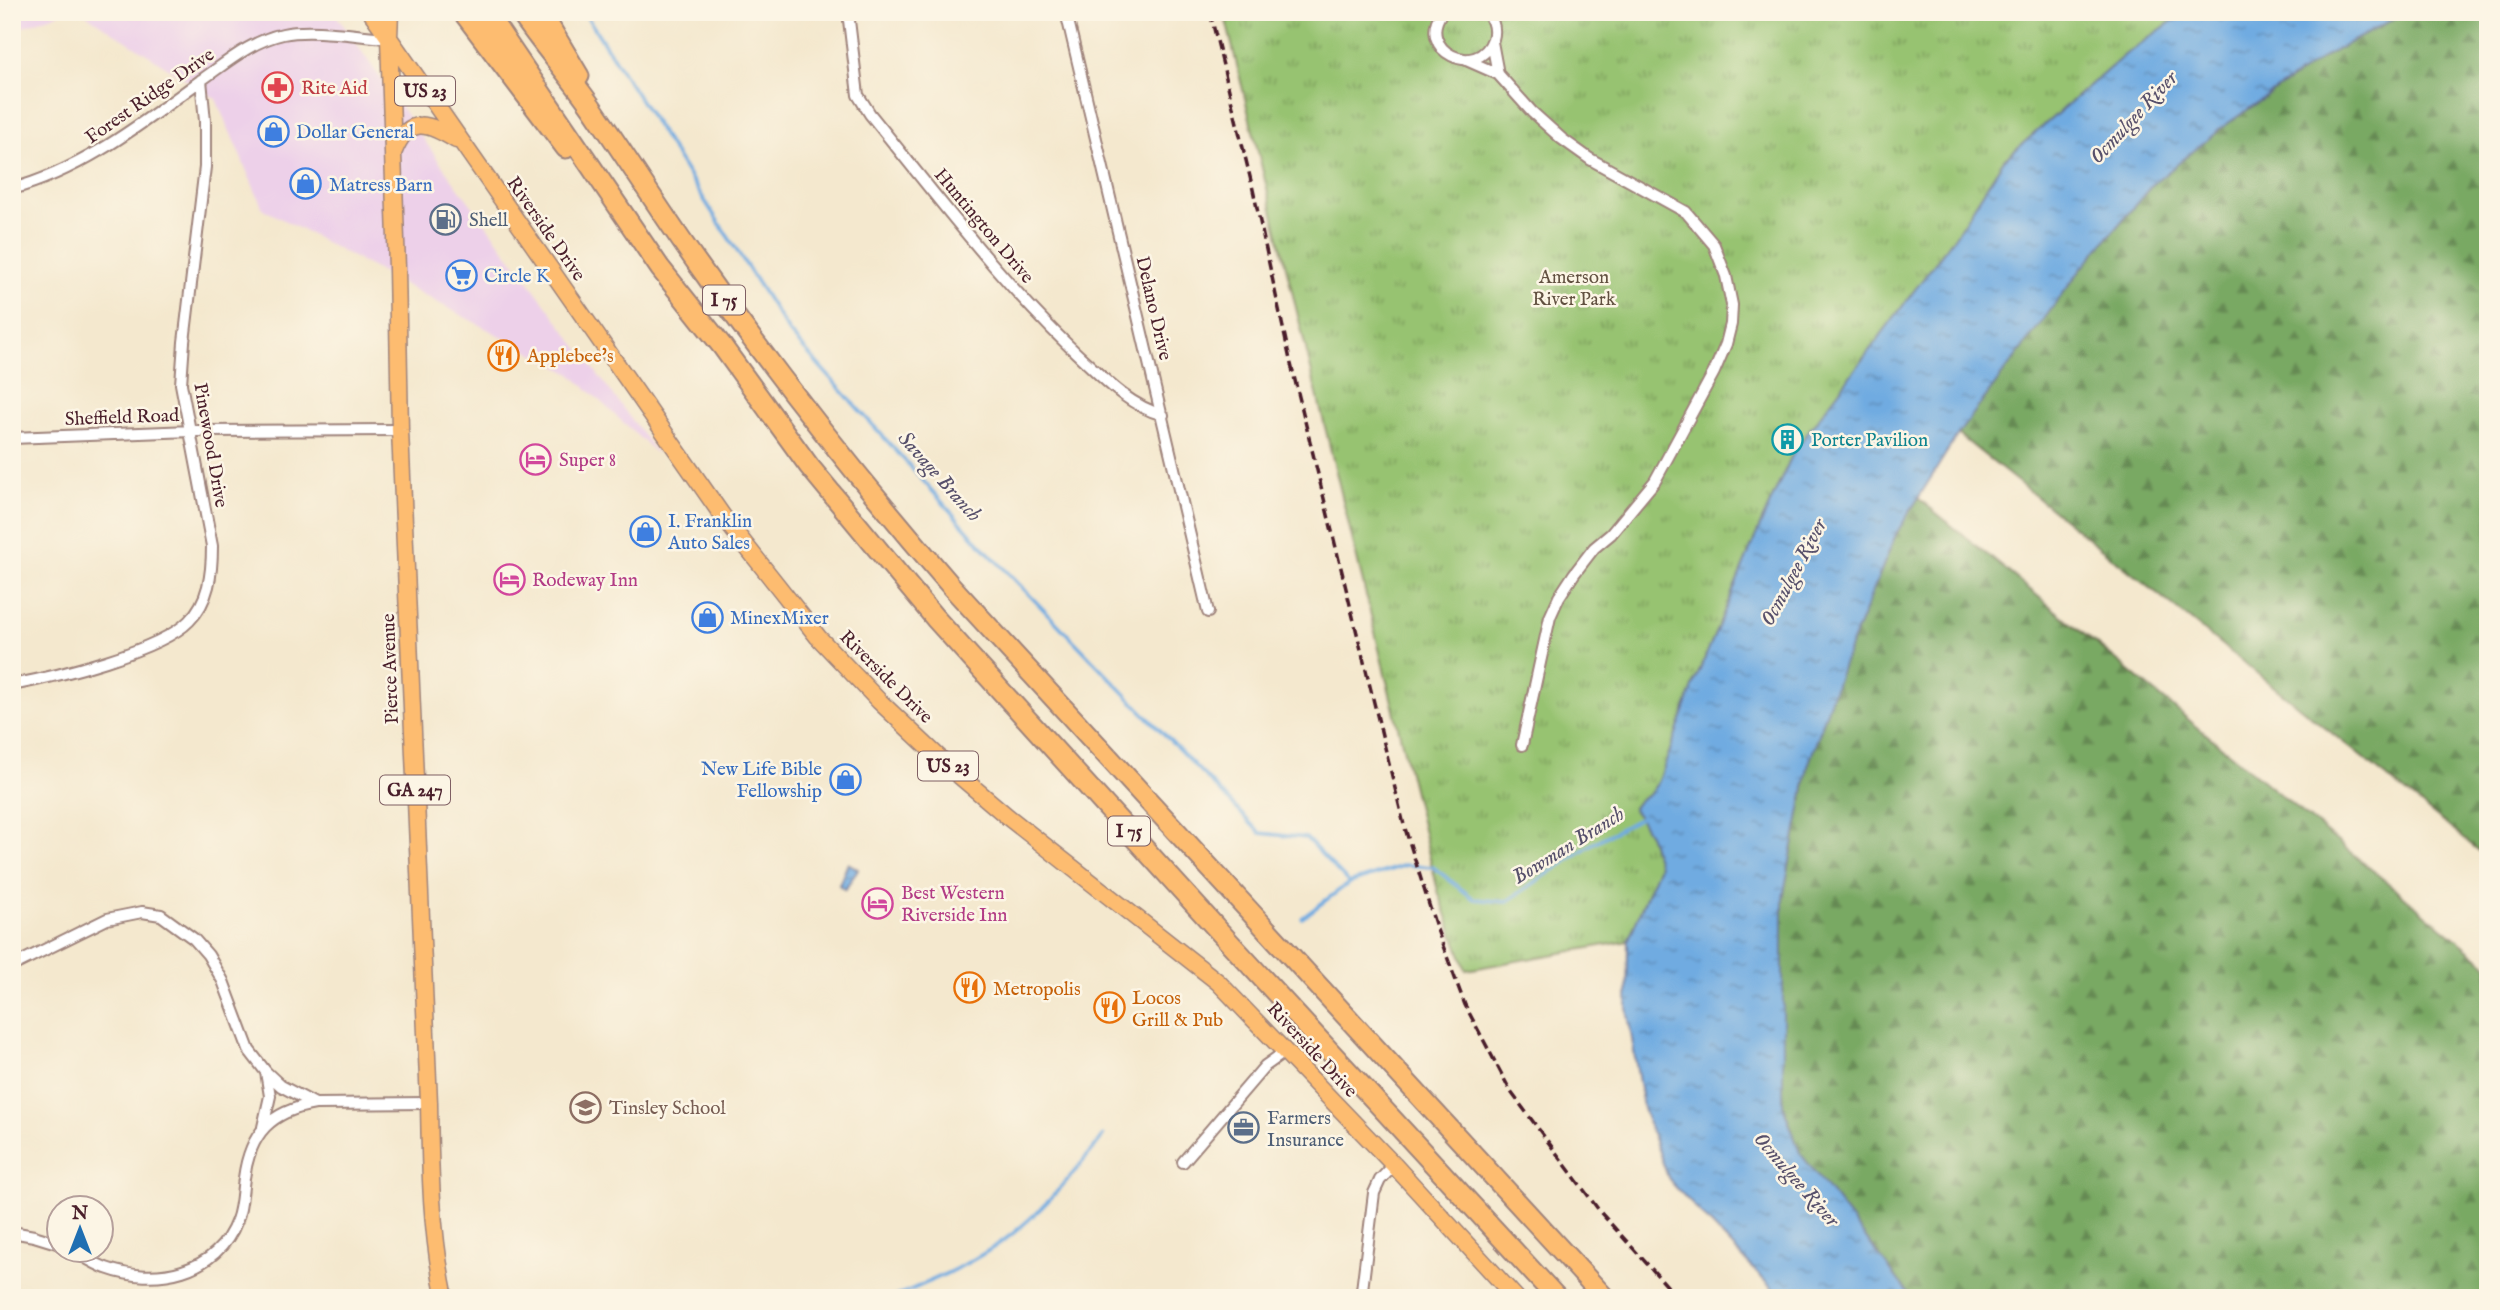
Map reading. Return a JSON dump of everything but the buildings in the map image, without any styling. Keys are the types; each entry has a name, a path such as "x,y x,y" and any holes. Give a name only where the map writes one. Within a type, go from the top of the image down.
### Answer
{"highway":[{"path":"463,12 564,147 627,222"},
{"name":"I 75","path":"486,12 660,268 722,346 809,466 935,618 1557,1298"},
{"name":"I 75","path":"520,12 542,46 598,115 697,264 881,505 1016,657 1605,1298"},
{"path":"541,12 576,69 598,115"}],"main road":[{"name":"Riverside Drive","path":"371,12 724,518 818,637 879,701 948,766 1008,817 1198,965 1250,1013 1516,1298"},
{"name":"Pierce Avenue","path":"390,12 388,38 400,430 421,955 433,1216 445,1298"},
{"name":"Pierce Avenue","path":"388,38 398,12"},
{"path":"393,153 404,132 418,125 434,127 462,144"}],"street":[{"name":"Huntington Drive","path":"848,12 858,95 870,114 1007,281 1063,341 1104,379 1144,410 1163,415"},
{"name":"Delano Drive","path":"1066,12 1208,612"},
{"path":"1431,12 1437,41 1443,50 1453,57 1497,74 1532,112 1562,139 1590,159 1686,212 1714,244 1726,275 1732,305 1726,344 1714,372 1655,481 1611,534 1594,548 1559,597 1550,617 1522,745"},
{"path":"1436,29 1442,12"},
{"path":"1488,12 1494,25"},
{"path":"1497,74 1492,42 1499,12"},
{"name":"Forest Ridge Drive","path":"12,189 32,184 85,160 247,49 281,35 300,32 388,38"},
{"path":"1464,59 1475,58 1492,42"},
{"name":"Pinewood Drive","path":"12,685 78,669 141,649 177,631 190,621 207,593 212,571 212,546 181,384 205,167 205,121 201,80"},
{"name":"Sheffield Road","path":"12,438 191,431 400,430"},
{"path":"12,966 107,919 142,912 161,915 194,939 208,955 222,981 249,1050 266,1072 281,1086 315,1104"},
{"path":"1183,1162 1263,1069 1286,1051"},
{"path":"96,1264 131,1275 149,1276 187,1271 208,1260 219,1249 234,1226 240,1210 247,1157 262,1129 270,1096 266,1072"},
{"path":"262,1129 290,1110 315,1104 429,1103"},
{"path":"1361,1298 1374,1193 1380,1180 1394,1165"},
{"path":"12,1232 46,1240"}],"shaded area":[{"path":"12,12 64,12 12,31"},
{"path":"82,12 334,12 441,164 658,455 571,374 263,209 216,99"}],"green space":[{"name":"Amerson River Park","path":"1224,12 2185,12 2126,54 2004,160 1956,235 1794,451 1694,684 1659,781 1649,795 1639,800 1633,808 1649,834 1659,866 1628,941 1466,970 1438,891"},
{"path":"2406,12 2488,12 2488,858 1958,434 2082,268 2152,185 2224,126 2325,56"},
{"path":"1918,498 2488,965 2488,1298 1912,1298 1800,1153 1783,1105 1783,898 1808,766 1843,664 1896,534"}],"water":[{"name":"Ocmulgee River","path":"2185,12 2406,12 2325,56 2224,126 2152,185 2082,268 1958,434 1896,534 1843,664 1808,766 1783,898 1783,1105 1800,1153 1912,1298 1781,1298 1669,1180 1643,1108 1627,1008 1628,941 1659,866 1649,834 1633,808 1639,800 1649,795 1659,781 1694,684 1794,451 1956,235 2004,160 2126,54"},
{"path":"848,863 858,869 845,890 839,885"}],"waterway":[{"name":"Savage Branch","path":"584,12 789,332 980,544 1260,833 1306,838 1349,883"},
{"name":"Bowman Branch","path":"1302,918 1349,883 1406,865 1433,867 1474,899 1506,902 1592,844 1642,817"},
{"name":"Bowman Branch","path":"892,1298 966,1264 1007,1238 1058,1190 1103,1136"}],"railway":[{"path":"1210,12 1252,185 1290,360 1404,825 1436,927 1465,1005 1511,1092 1601,1213 1678,1298"}],"place":[{"name":"Rite Aid","path":"278,87"},
{"name":"Dollar General","path":"273,131"},
{"name":"Matress Barn","path":"306,184"},
{"name":"Shell","path":"446,219"},
{"name":"Circle K","path":"461,275"},
{"name":"Applebee's","path":"504,355"},
{"name":"Porter Pavilion","path":"1788,439"},
{"name":"Super 8","path":"536,459"},
{"name":"I. Franklin Auto Sales","path":"645,531"},
{"name":"Rodeway Inn","path":"509,579"},
{"name":"MinexMixer","path":"707,617"},
{"name":"New Life Bible Fellowship","path":"845,779"},
{"name":"Best Western Riverside Inn","path":"878,903"},
{"name":"Metropolis","path":"970,988"},
{"name":"Locos Grill & Pub","path":"1109,1008"},
{"name":"Tinsley School","path":"586,1107"},
{"name":"Farmers Insurance","path":"1244,1128"}]}
